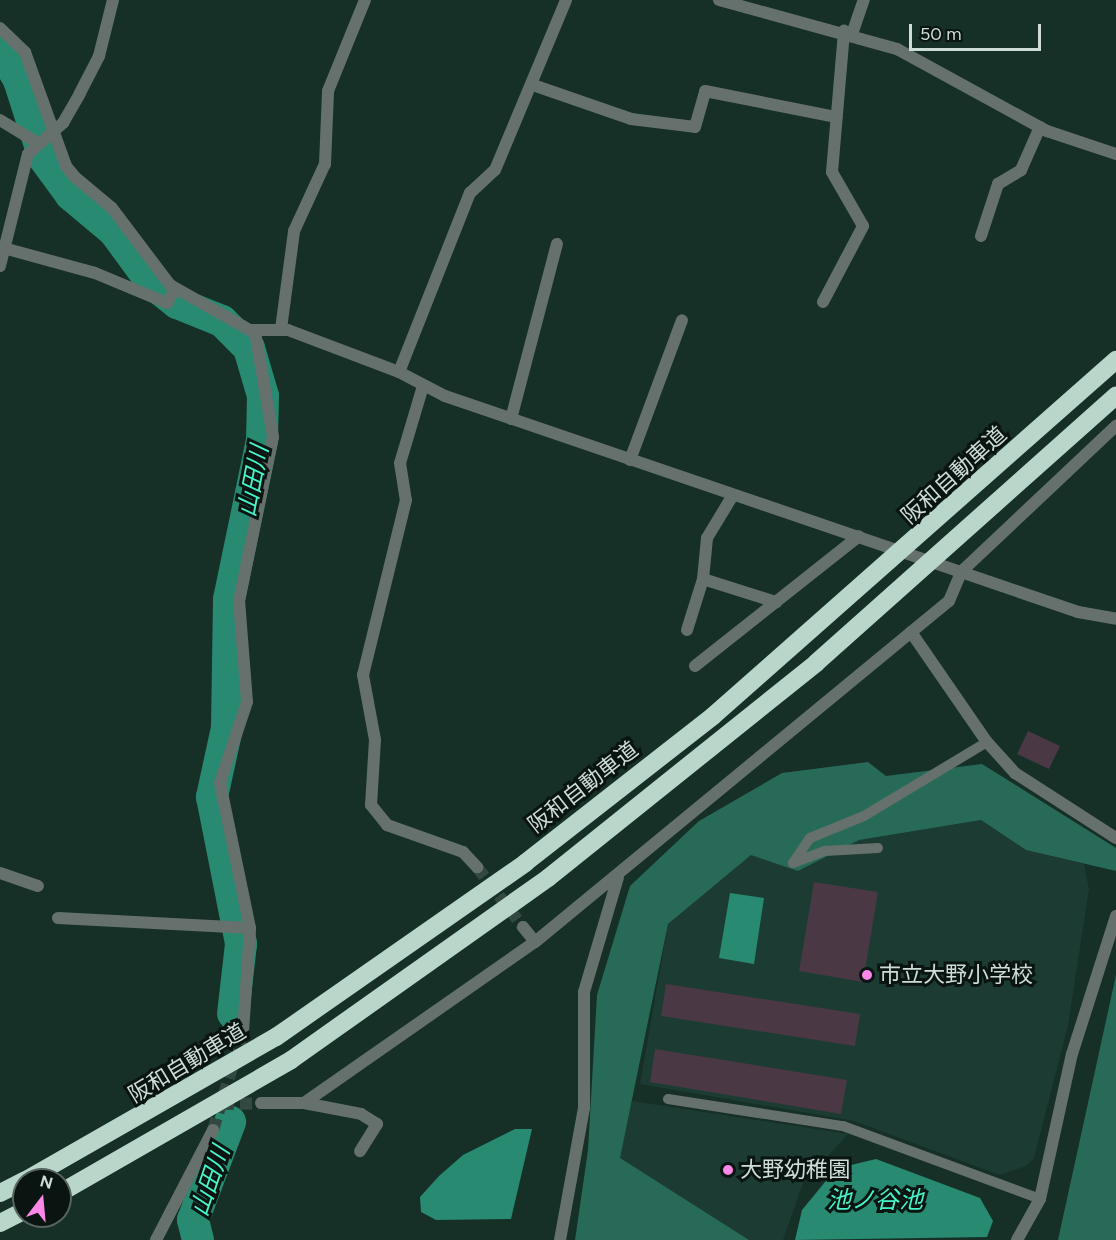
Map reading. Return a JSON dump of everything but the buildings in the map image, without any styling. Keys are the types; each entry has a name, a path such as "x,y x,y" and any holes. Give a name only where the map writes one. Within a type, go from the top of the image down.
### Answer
{"highway":[{"name":"阪和自動車道","path":"48,1168 227,1068 447,922 704,723 892,563 1116,360"},
{"path":"72,1186 291,1060 462,944 727,737 921,572 1116,396"}],"street":[{"path":"0,266 2,247 28,154 36,142 54,129 99,56 113,0"},
{"path":"281,329 294,231 324,164 328,91 364,0"},
{"path":"399,372 470,193 495,170 566,0"},
{"path":"719,0 848,33 897,49 1040,127 1116,154"},
{"path":"823,302 863,226 832,172 836,117 848,33 864,0"},
{"path":"0,27 25,52 66,166 112,208 176,289 255,332 281,329 399,372 423,386 630,460 963,571 1078,612 1116,619"},
{"path":"532,85 631,119 695,127 705,91 836,117"},
{"path":"0,120 36,142"},
{"path":"981,236 998,184 1021,170 1040,127"},
{"path":"511,418 557,244"},
{"path":"2,247 95,273 167,303 176,289"},
{"path":"630,460 682,320"},
{"path":"243,1032 250,928 220,789 247,702 239,601 273,437 255,332"},
{"path":"423,386 400,463 406,500 363,675 375,740 371,805 387,825 463,852 477,867"},
{"path":"304,1104 535,942 618,876 911,632 954,595 963,571 1116,426"},
{"path":"687,630 703,579 707,538 733,495"},
{"path":"695,666 859,536"},
{"path":"703,579 776,602"},
{"path":"911,632 987,742 1037,792 1116,838"},
{"path":"0,873 38,886"},
{"path":"560,1240 584,1108 584,992 618,876"},
{"path":"1017,1240 1040,1199 1072,1054 1116,916"},
{"path":"58,918 250,928"},
{"path":"523,927 535,942"},
{"path":"261,1103 304,1104 350,1110 377,1124 360,1151"},
{"path":"156,1240 213,1130"}],"lane":[{"path":"878,848 825,851 793,863 810,838 864,816 987,742"},
{"path":"668,1099 843,1126 1040,1199"}],"shaded area":[{"path":"868,762 886,776 982,764 1116,848 1116,871 1026,850 981,820 859,840 798,871 751,855 668,924 620,1158 749,1240 575,1240 588,1150 597,995 630,886 699,821 782,773"},
{"name":"市立大野小学校","path":"981,820 1026,850 1084,864 1089,889 1068,1025 1034,1158 1026,1166 1000,1175 854,1121 640,1084 668,924 752,854 798,871 859,840"},
{"path":"1116,975 1116,1240 1058,1240"},
{"name":"大野幼稚園","path":"632,1101 848,1134 803,1183 783,1240 749,1240 619,1158"}],"water":[{"path":"730,893 764,898 754,964 719,958"},
{"path":"515,1129 532,1129 511,1219 436,1220 421,1212 420,1197 439,1176 463,1155"},
{"name":"池ノ谷池","path":"876,1159 980,1198 993,1221 987,1237 795,1240 802,1210 825,1182 847,1166"}],"waterway":[{"name":"山田川","path":"0,48 19,80 44,158 71,195 114,231 153,284 177,303 222,321 249,348 263,396 262,440 229,600 227,728 212,797 241,944 233,1014"},
{"name":"山田川","path":"198,1240 193,1220 230,1122"}],"tunnel":[{"path":"477,867 523,927"},
{"path":"213,1130 243,1032"},
{"path":"222,1104 261,1103"}],"place":[{"name":"市立大野小学校","path":"867,975"},
{"name":"大野幼稚園","path":"728,1170"}]}
